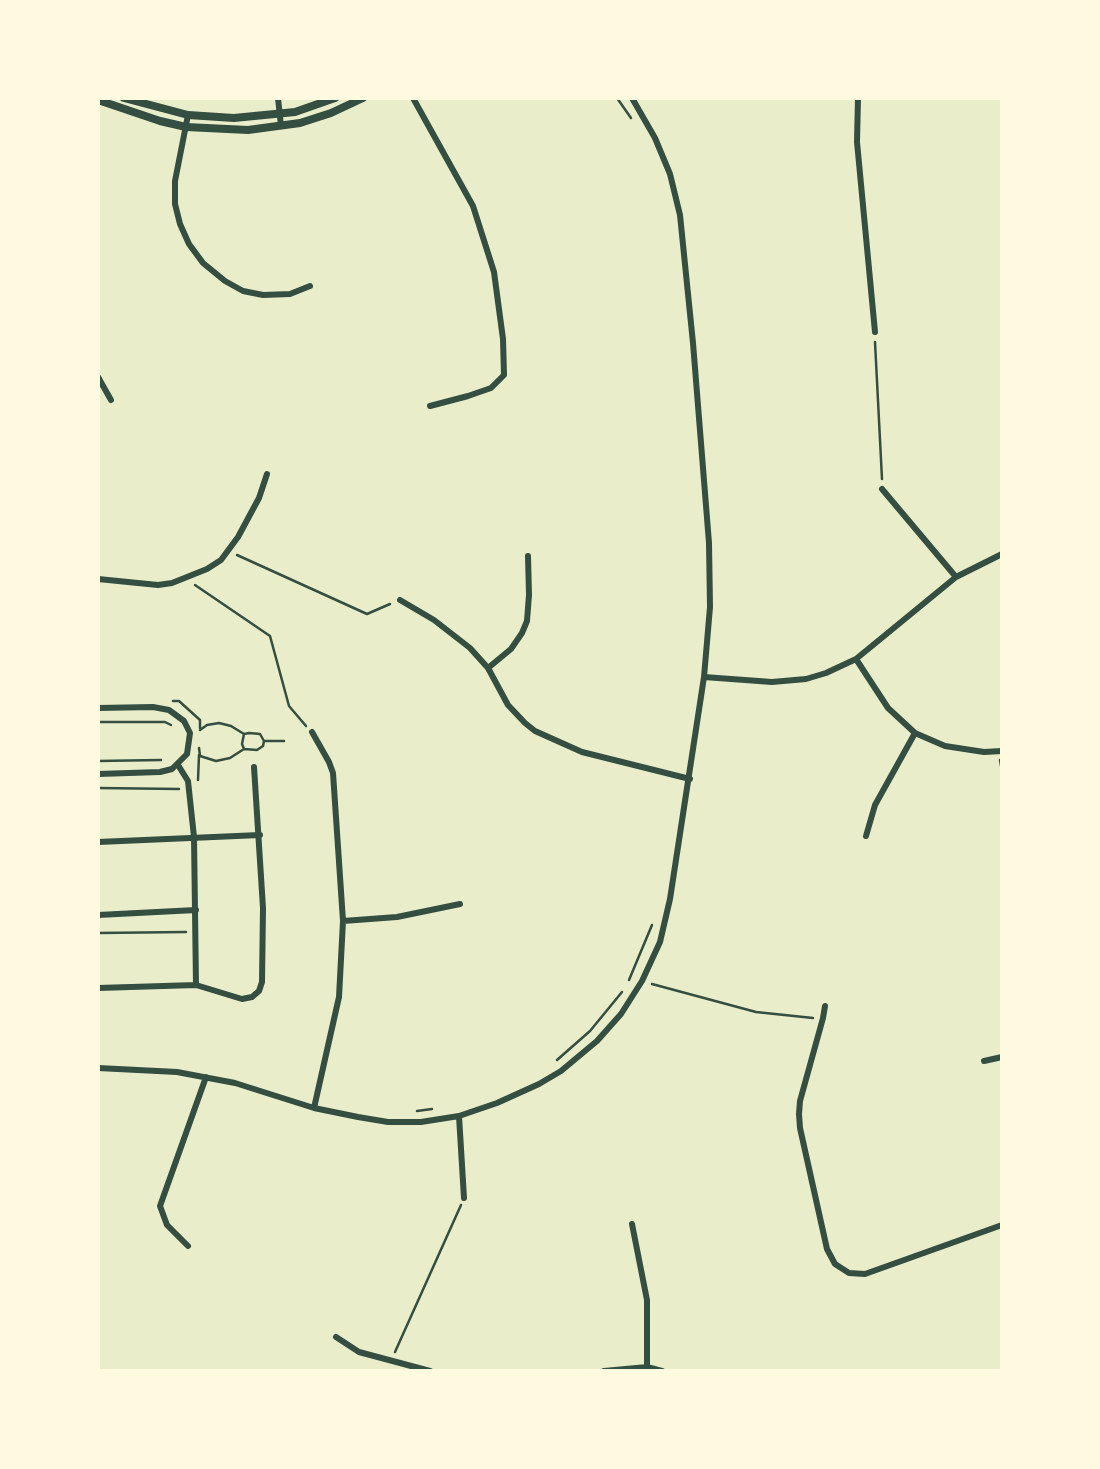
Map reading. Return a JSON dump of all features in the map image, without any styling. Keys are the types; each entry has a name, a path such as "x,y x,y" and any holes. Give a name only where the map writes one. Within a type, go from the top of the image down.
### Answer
{"street":[{"path":"124,98 188,115 234,118 303,110 335,98"},
{"path":"278,98 281,126"},
{"path":"98,100 186,127 248,130 281,126 331,113 363,98"},
{"path":"413,98 473,206 494,272 503,339 504,375 491,388 430,406"},
{"path":"98,1068 156,1069 206,1077 314,1108 388,1122 421,1122 458,1115 497,1103 561,1071 597,1041 621,1014 642,981 660,942 670,899 704,677 710,607 709,543 680,215 670,174 655,138 632,98"},
{"path":"858,98 857,142 875,332"},
{"path":"188,115 175,181 180,224 188,244 203,263 225,281 243,291 263,295 290,293 310,286"},
{"path":"98,377 111,400"},
{"path":"98,579 158,585 172,583 221,560 248,521 267,474"},
{"path":"882,489 956,576"},
{"path":"704,677 772,682 826,673 856,660 956,576 1002,554"},
{"path":"488,668 511,649 527,621 528,556"},
{"path":"400,600 456,636 488,668 508,705 535,731 582,752 690,779"},
{"path":"856,660 888,708 915,733 945,746 984,752 1002,751"},
{"path":"98,708 153,707 174,712 184,721 190,733 187,754 178,765 160,772 98,774"},
{"path":"312,732 333,773 343,921 339,997 314,1108"},
{"path":"866,836 875,805 915,733"},
{"path":"178,765 194,789 196,985"},
{"path":"98,988 196,985 242,999 256,995 261,986 263,908 254,767"},
{"path":"98,842 260,835"},
{"path":"343,921 397,917 460,904"},
{"path":"98,915 196,911"},
{"path":"825,1006 802,1092 799,1114 827,1250 835,1264 849,1273 865,1274 1002,1224"},
{"path":"984,1061 1002,1057"},
{"path":"188,1246 167,1225 160,1206 206,1077"},
{"path":"458,1115 464,1198"},
{"path":"632,1224 647,1300 646,1367"},
{"path":"336,1337 359,1352 430,1371"},
{"path":"604,1371 646,1367 662,1371"}],"path":[{"path":"617,98 636,127"},
{"path":"875,332 882,489"},
{"path":"229,551 368,614 400,600"},
{"path":"189,577 195,585 270,636 289,706 312,732"},
{"path":"98,722 165,722 175,727"},
{"path":"98,788 194,789 200,730 207,725 224,724 244,734 260,734 264,741 263,746 257,750 244,749 224,760 210,760 199,755"},
{"path":"244,734 244,749"},
{"path":"264,741 284,741"},
{"path":"98,761 168,760"},
{"path":"551,1065 590,1031 627,986 650,937 653,924"},
{"path":"98,933 196,932"},
{"path":"642,981 756,1012 823,1018"},
{"path":"412,1112 439,1108"},
{"path":"391,1362 464,1198"}]}
